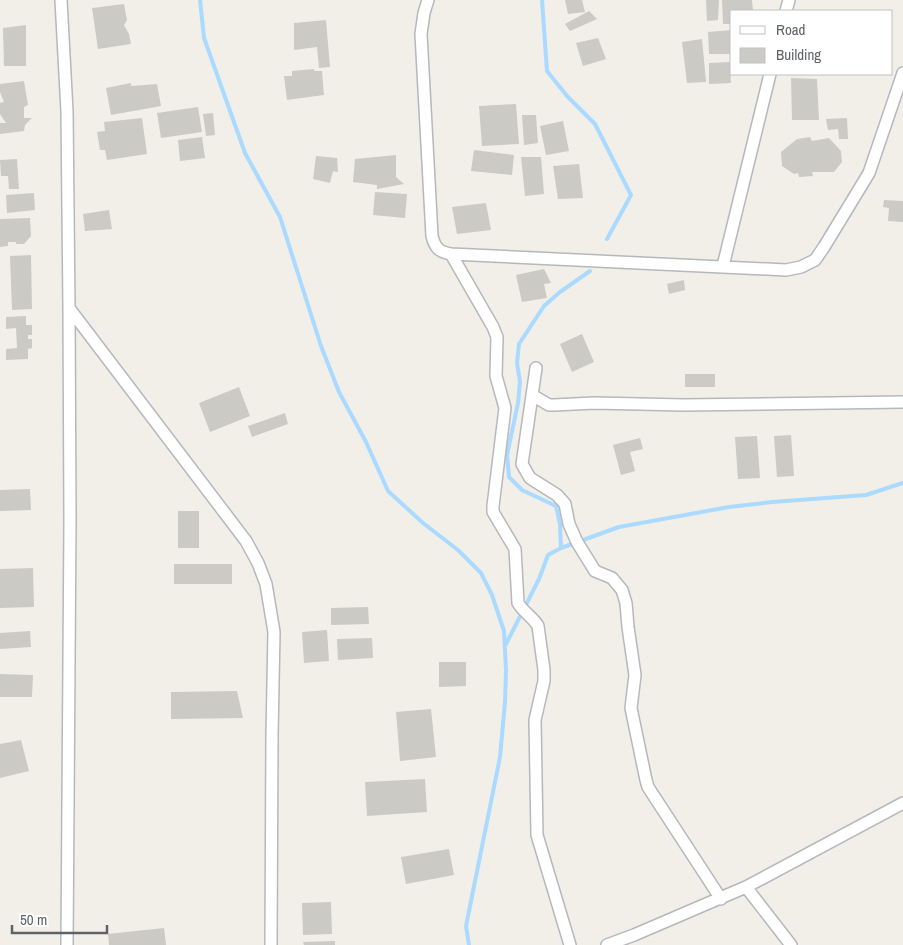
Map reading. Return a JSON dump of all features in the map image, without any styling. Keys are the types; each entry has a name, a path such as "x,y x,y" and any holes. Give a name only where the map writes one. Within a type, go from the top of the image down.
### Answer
{"street":[{"path":"61,0 67,111 70,308 67,945"},
{"path":"428,0 421,34 432,236 435,246 441,252 451,254 786,270 801,267 814,260 824,247 869,174 903,73"},
{"path":"723,266 770,75"},
{"path":"451,254 497,337 496,376 505,408 492,506 493,512 515,550 518,603 522,610 536,621 538,626 544,676 535,720 537,835 570,945"},
{"path":"70,308 246,541 258,563 266,584 274,632 272,945"},
{"path":"536,368 522,464 530,478 557,495 565,504 569,524 577,542 595,571 612,578 622,590 626,603 635,675 631,708 648,787 721,899"},
{"path":"532,395 554,405 594,403 684,405 903,402"},
{"path":"608,945 636,940 746,887 903,803"},
{"path":"746,887 791,945"}],"building":[{"path":"565,0 582,0 585,12 568,14"},
{"path":"706,0 719,0 718,20 707,21"},
{"path":"722,0 752,0 753,10 730,10 730,24 723,24"},
{"path":"124,4 127,20 124,25 129,34 131,44 98,49 92,8"},
{"path":"589,11 597,19 570,31 565,24"},
{"path":"326,20 330,67 319,68 317,47 294,50 294,23"},
{"path":"26,25 26,66 4,66 3,28"},
{"path":"730,30 730,54 709,54 708,32"},
{"path":"598,38 606,59 583,66 576,43"},
{"path":"702,39 706,82 687,83 682,42"},
{"path":"730,62 731,83 709,84 709,63"},
{"path":"314,69 314,71 322,71 324,95 287,100 284,76 292,76 292,71"},
{"path":"791,78 817,79 819,120 792,120"},
{"path":"24,81 28,105 24,107 24,118 32,118 25,125 24,131 0,134 0,123 6,123 0,114 0,103 4,102 0,92 0,84"},
{"path":"131,83 131,86 157,84 161,106 111,115 106,88"},
{"path":"516,104 519,144 482,146 479,106"},
{"path":"198,107 202,132 161,138 157,113"},
{"path":"213,113 215,135 206,136 203,114"},
{"path":"522,115 536,115 538,143 524,145"},
{"path":"142,118 147,154 107,160 105,150 100,150 97,132 105,131 104,122"},
{"path":"847,118 848,139 839,139 838,129 828,130 826,119"},
{"path":"563,121 569,151 546,155 540,126"},
{"path":"202,137 205,158 180,161 178,140"},
{"path":"810,137 812,141 829,138 841,151 842,162 834,172 812,172 813,176 799,177 798,173 794,174 782,166 781,152 797,139"},
{"path":"474,150 514,155 512,175 471,171"},
{"path":"396,155 396,177 404,184 377,189 377,185 353,182 355,159"},
{"path":"316,156 337,158 338,172 333,171 330,183 313,179"},
{"path":"521,157 541,157 544,194 525,196"},
{"path":"17,159 19,189 9,189 8,176 1,176 0,160"},
{"path":"579,164 583,198 558,199 553,166"},
{"path":"375,192 407,194 405,218 373,215"},
{"path":"34,193 35,210 7,213 6,195"},
{"path":"884,200 903,201 903,222 888,221 889,208 883,207"},
{"path":"486,203 491,230 457,234 452,207"},
{"path":"109,210 112,229 85,231 83,214"},
{"path":"30,218 31,236 24,244 8,242 8,246 0,247 0,219"},
{"path":"31,255 32,309 12,310 10,256"},
{"path":"544,269 551,283 544,284 547,298 522,302 516,275"},
{"path":"684,280 685,290 669,294 667,284"},
{"path":"26,316 26,325 32,325 32,335 28,335 28,339 32,339 32,348 28,349 28,359 6,360 6,349 17,348 16,328 6,329 6,317"},
{"path":"582,334 594,362 572,372 560,344"},
{"path":"685,374 715,374 715,387 685,387"},
{"path":"239,387 250,416 210,432 199,403"},
{"path":"285,413 288,424 252,437 248,426"},
{"path":"791,435 794,476 777,477 774,436"},
{"path":"757,436 760,478 738,479 735,437"},
{"path":"640,438 643,449 630,452 635,471 621,475 613,445"},
{"path":"30,489 31,510 0,511 0,490"},
{"path":"178,511 199,511 199,548 178,548"},
{"path":"174,564 232,564 232,584 174,584"},
{"path":"33,568 34,607 0,608 0,569"},
{"path":"368,607 369,624 331,625 331,608"},
{"path":"327,630 329,661 304,663 302,632"},
{"path":"30,631 31,647 0,649 0,633"},
{"path":"372,638 373,658 338,660 337,639"},
{"path":"439,662 466,662 466,686 439,687"},
{"path":"0,674 33,675 32,697 0,697"},
{"path":"237,691 243,718 171,719 171,692"},
{"path":"431,709 436,757 400,761 396,712"},
{"path":"21,740 29,771 0,778 0,744"},
{"path":"425,779 427,812 367,816 365,782"},
{"path":"449,849 454,875 406,884 401,857"},
{"path":"331,902 332,934 303,935 302,903"},
{"path":"164,928 166,945 109,945 108,934"},
{"path":"335,941 335,945 304,945 303,942"}],"waterway":[{"path":"200,0 204,38 245,153 280,217 321,346 339,392 366,442 388,491 423,523 458,550 481,573 492,595 504,631 505,702 500,757 466,926 469,945"},
{"path":"542,0 547,71 567,96 595,124 631,195 607,239"},
{"path":"561,548 560,524 556,506 522,490 509,477 507,455 518,403 520,382 517,363 519,344 544,306 590,271"},
{"path":"506,644 539,579 548,555 561,548 619,527 729,507 866,495 903,483"}]}
